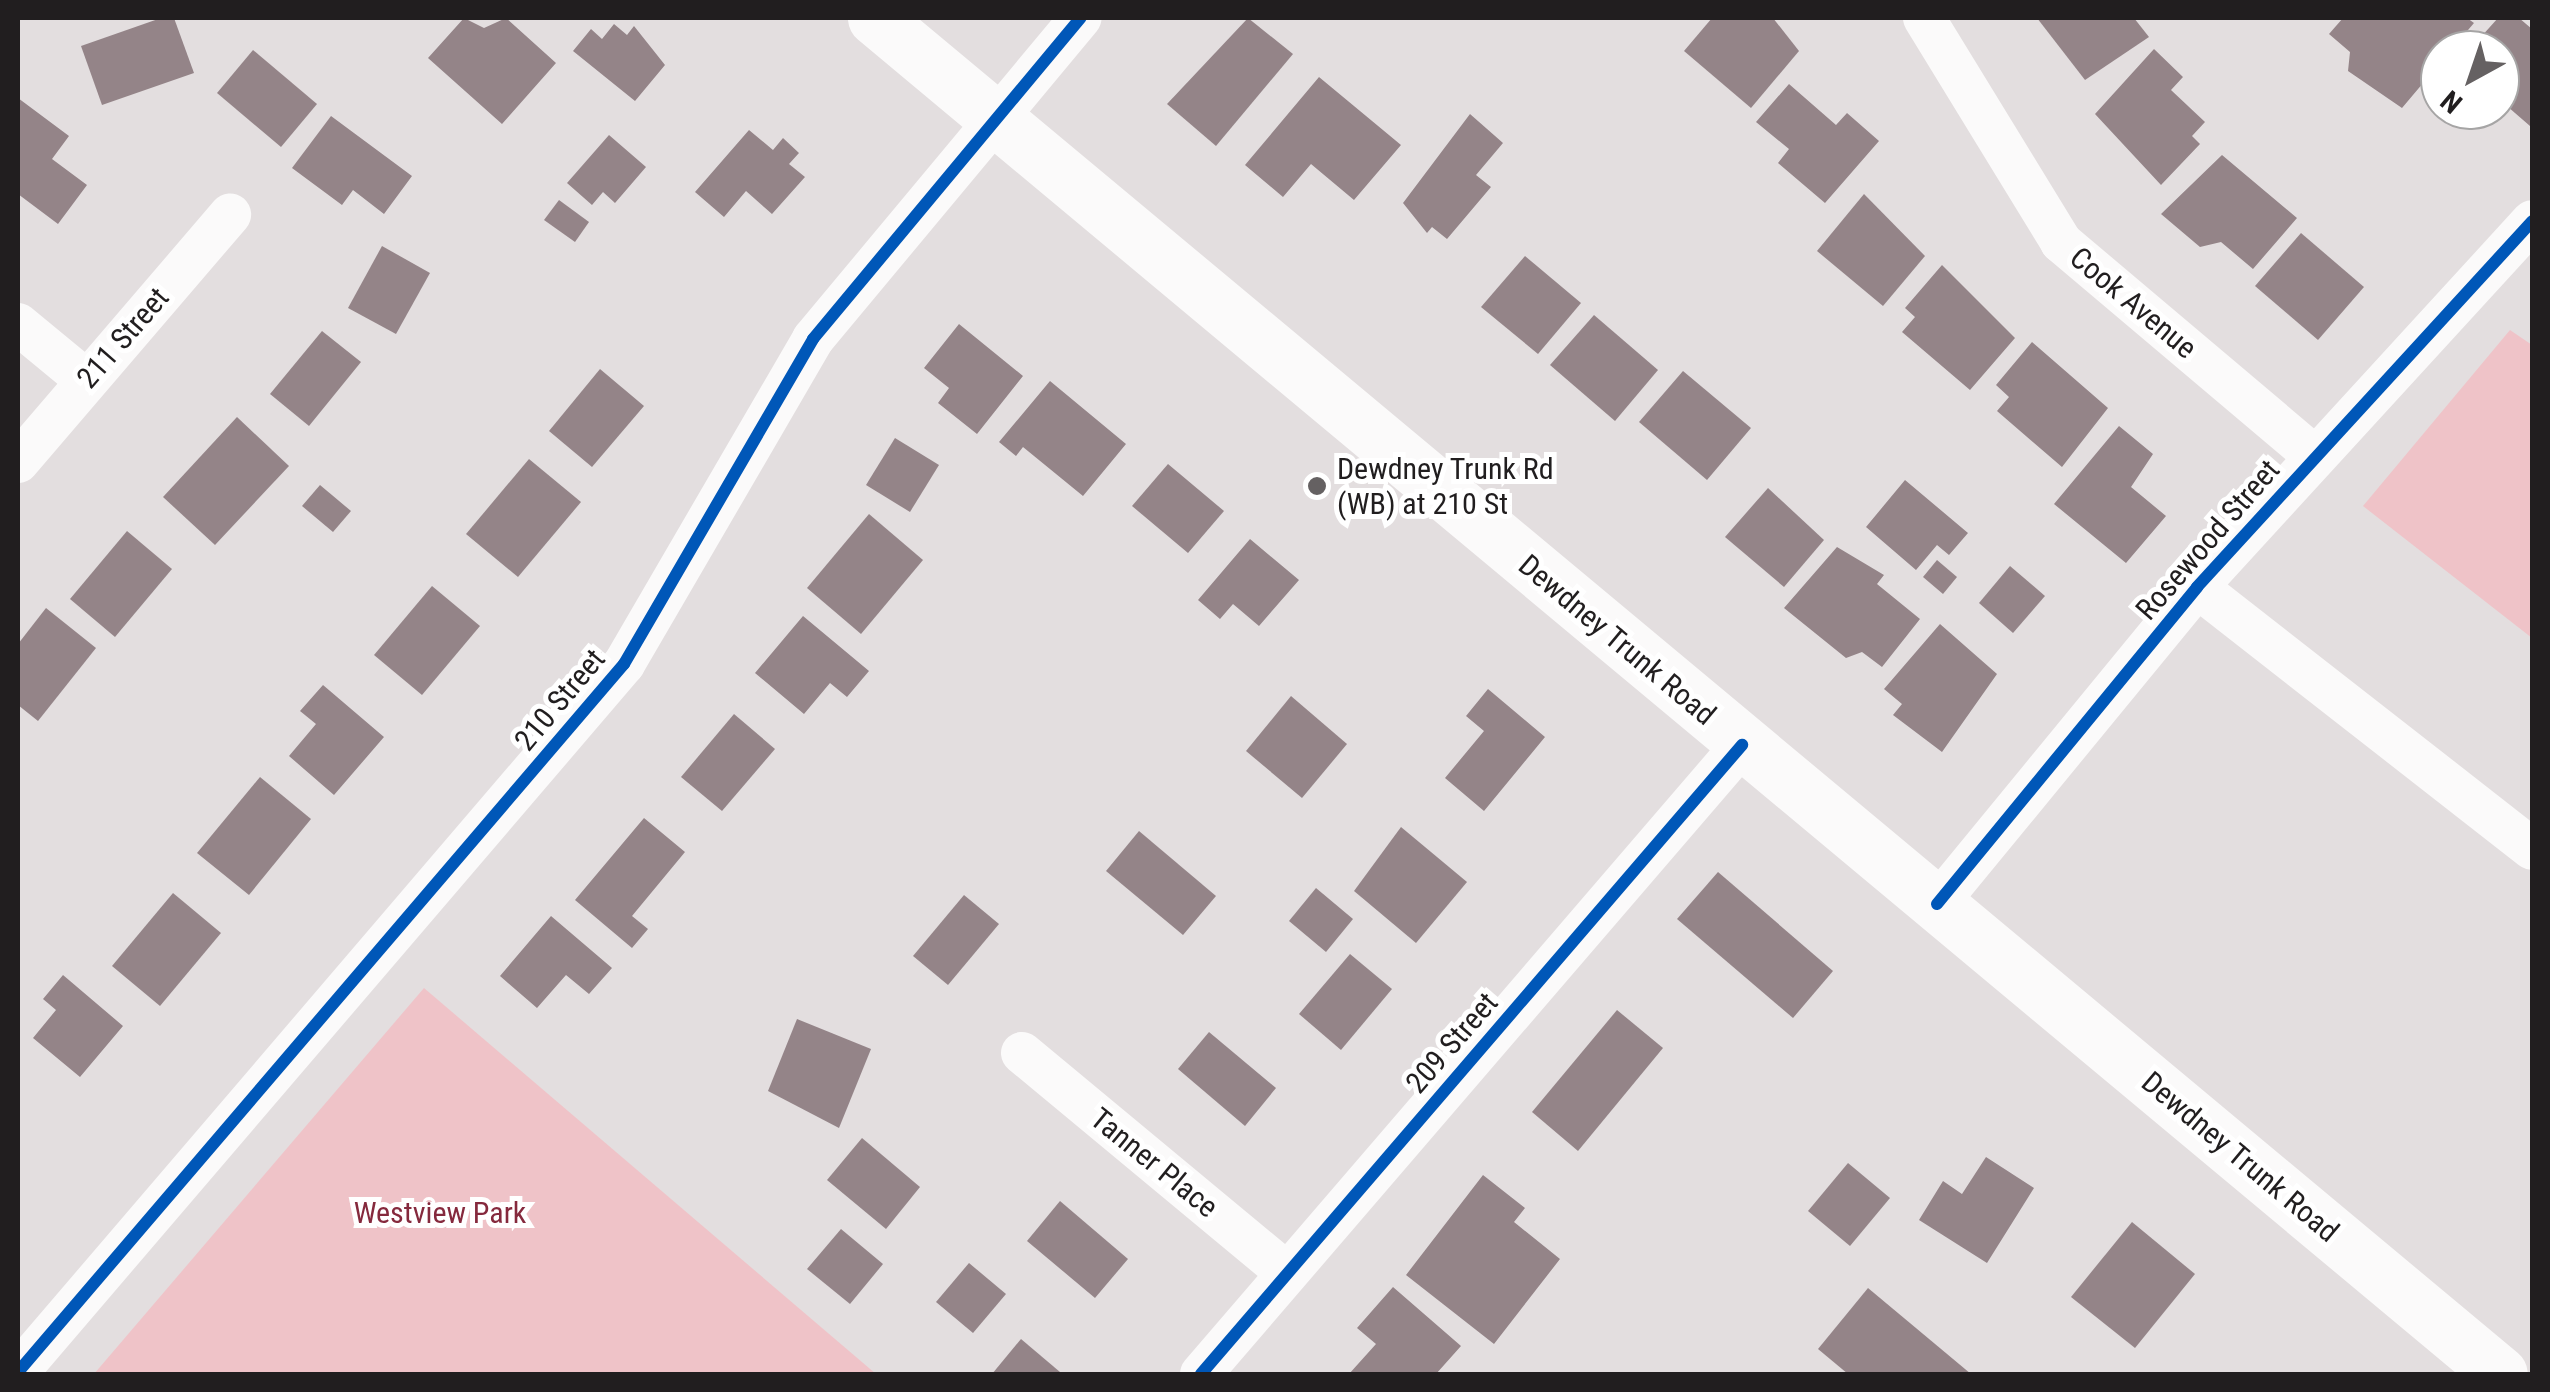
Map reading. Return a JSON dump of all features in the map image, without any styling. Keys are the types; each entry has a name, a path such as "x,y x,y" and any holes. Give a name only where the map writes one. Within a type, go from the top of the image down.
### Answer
{"main road":[{"name":"Dewdney Trunk Road","path":"874,18 2500,1374"}],"street":[{"name":"210 Street","path":"19,1366 624,664 813,339 1080,18"},
{"name":"Cook Avenue","path":"1924,18 2061,242 2315,457"},
{"name":"211 Street","path":"18,462 230,215"},
{"name":"Rosewood Street","path":"1936,904 2198,586 2532,221"},
{"path":"18,324 86,380"},
{"path":"2198,586 2532,849"},
{"name":"209 Street","path":"1200,1374 1742,745"},
{"name":"Tanner Place","path":"1022,1053 1287,1273"}],"green space":[{"path":"2510,330 2532,345 2532,638 2363,506"},
{"name":"Westview Park","path":"424,988 876,1374 94,1374"}],"building":[{"path":"161,18 174,18 194,73 102,105 81,46"},
{"path":"464,18 484,28 506,18 556,63 502,124 428,58"},
{"path":"1248,18 1293,54 1216,146 1167,104"},
{"path":"1712,18 1773,18 1799,51 1751,108 1684,51"},
{"path":"2037,18 2134,18 2149,37 2085,80"},
{"path":"2343,18 2467,18 2474,23 2468,30 2420,30 2420,87 2402,108 2348,71 2350,52 2329,34"},
{"path":"2498,18 2519,18 2532,29 2530,126 2520,117 2520,30 2487,30"},
{"path":"614,24 627,35 634,26 665,65 635,101 573,51 591,29 602,39"},
{"path":"2154,49 2183,77 2171,90 2205,122 2192,136 2200,144 2161,185 2095,114"},
{"path":"253,50 317,104 281,147 217,93"},
{"path":"1319,77 1401,145 1354,200 1311,164 1283,197 1245,165"},
{"path":"1789,84 1836,125 1847,113 1879,141 1825,203 1778,163 1789,149 1756,122"},
{"path":"18,98 69,136 52,159 87,185 58,224 18,194"},
{"path":"1470,114 1503,143 1476,175 1491,187 1447,239 1432,227 1427,233 1403,203"},
{"path":"331,116 412,176 384,214 353,190 342,205 292,168"},
{"path":"749,130 773,150 783,138 799,153 789,164 805,177 772,214 746,191 724,217 695,192"},
{"path":"609,135 646,167 615,203 603,192 592,205 567,183"},
{"path":"2222,155 2297,218 2253,269 2221,242 2200,247 2161,214"},
{"path":"1864,194 1925,256 1883,306 1817,251"},
{"path":"559,200 589,222 575,242 544,220"},
{"path":"2301,233 2364,287 2318,340 2255,286"},
{"path":"382,246 430,273 396,334 348,308"},
{"path":"1525,256 1581,303 1538,354 1481,307"},
{"path":"1942,265 2015,338 1970,390 1902,332 1915,317 1905,308"},
{"path":"1594,315 1658,370 1615,421 1550,365"},
{"path":"959,324 1023,376 977,434 938,403 949,388 924,368"},
{"path":"322,331 361,362 309,426 270,394"},
{"path":"2032,342 2108,408 2062,467 1997,411 2009,397 1996,385"},
{"path":"600,369 644,406 592,467 549,431"},
{"path":"1683,371 1751,428 1707,480 1639,422"},
{"path":"1050,381 1126,444 1083,496 1023,447 1016,456 999,442"},
{"path":"237,417 289,466 215,545 163,497"},
{"path":"2119,426 2153,454 2131,487 2166,516 2126,563 2054,504"},
{"path":"895,438 939,465 910,512 866,485"},
{"path":"529,459 581,502 518,577 466,534"},
{"path":"1168,464 1224,511 1188,553 1132,506"},
{"path":"1905,480 1968,533 1949,555 1937,545 1916,570 1866,527"},
{"path":"320,485 351,511 333,532 302,506"},
{"path":"1768,488 1824,540 1784,587 1725,537"},
{"path":"869,514 923,560 861,634 807,588"},
{"path":"127,531 172,569 115,637 70,599"},
{"path":"1250,539 1299,580 1259,626 1233,604 1220,619 1198,600"},
{"path":"1837,547 1884,575 1877,584 1920,619 1882,667 1862,652 1846,658 1784,608"},
{"path":"1937,560 1957,577 1943,594 1923,577"},
{"path":"2010,566 2045,596 2013,633 1979,603"},
{"path":"432,586 480,626 422,695 374,655"},
{"path":"46,608 96,648 38,721 18,705 18,644"},
{"path":"803,616 869,671 847,697 830,683 804,714 755,673"},
{"path":"1940,624 1997,674 1942,752 1893,715 1902,704 1884,689"},
{"path":"323,685 384,737 334,795 289,756 316,724 300,711"},
{"path":"1488,689 1545,737 1484,811 1445,778 1484,731 1466,716"},
{"path":"1291,696 1347,744 1302,798 1246,751"},
{"path":"734,714 775,749 722,811 681,777"},
{"path":"260,777 311,819 249,895 197,853"},
{"path":"644,818 685,852 632,916 648,929 632,948 575,900"},
{"path":"1401,827 1467,882 1416,943 1354,891"},
{"path":"1139,831 1216,896 1183,935 1106,871"},
{"path":"1718,872 1833,971 1793,1018 1677,919"},
{"path":"1316,888 1353,919 1326,952 1289,921"},
{"path":"173,893 221,933 160,1006 112,966"},
{"path":"964,895 999,924 948,985 913,956"},
{"path":"551,916 612,968 589,994 566,975 537,1008 500,976"},
{"path":"1350,954 1392,989 1341,1050 1299,1014"},
{"path":"63,975 123,1026 80,1077 33,1038 56,1010 43,999"},
{"path":"1617,1010 1663,1048 1578,1151 1532,1112"},
{"path":"797,1019 871,1049 839,1128 768,1091"},
{"path":"1209,1032 1276,1088 1245,1126 1178,1069"},
{"path":"862,1138 920,1187 886,1229 827,1180"},
{"path":"1986,1157 2034,1188 1987,1263 1919,1220 1943,1181 1962,1194"},
{"path":"1848,1163 1890,1198 1850,1246 1808,1211"},
{"path":"1483,1175 1525,1208 1514,1222 1560,1259 1494,1344 1406,1275"},
{"path":"1060,1201 1128,1259 1095,1298 1027,1241"},
{"path":"2132,1222 2195,1274 2135,1348 2071,1297"},
{"path":"841,1229 883,1264 850,1304 807,1269"},
{"path":"969,1263 1006,1294 973,1333 936,1302"},
{"path":"1393,1287 1461,1346 1436,1374 1349,1374 1376,1344 1357,1328"},
{"path":"1868,1288 1971,1374 1848,1374 1818,1349"},
{"path":"1021,1339 1060,1372 992,1374"}],"cycle path":[{"path":"18,1372 624,664 813,339 1080,18"},
{"path":"1937,904 2197,587 2532,221"},
{"path":"1201,1374 1742,745"}],"place":[{"name":"Dewdney Trunk Rd (WB) at 210 St","path":"1317,486"}]}
